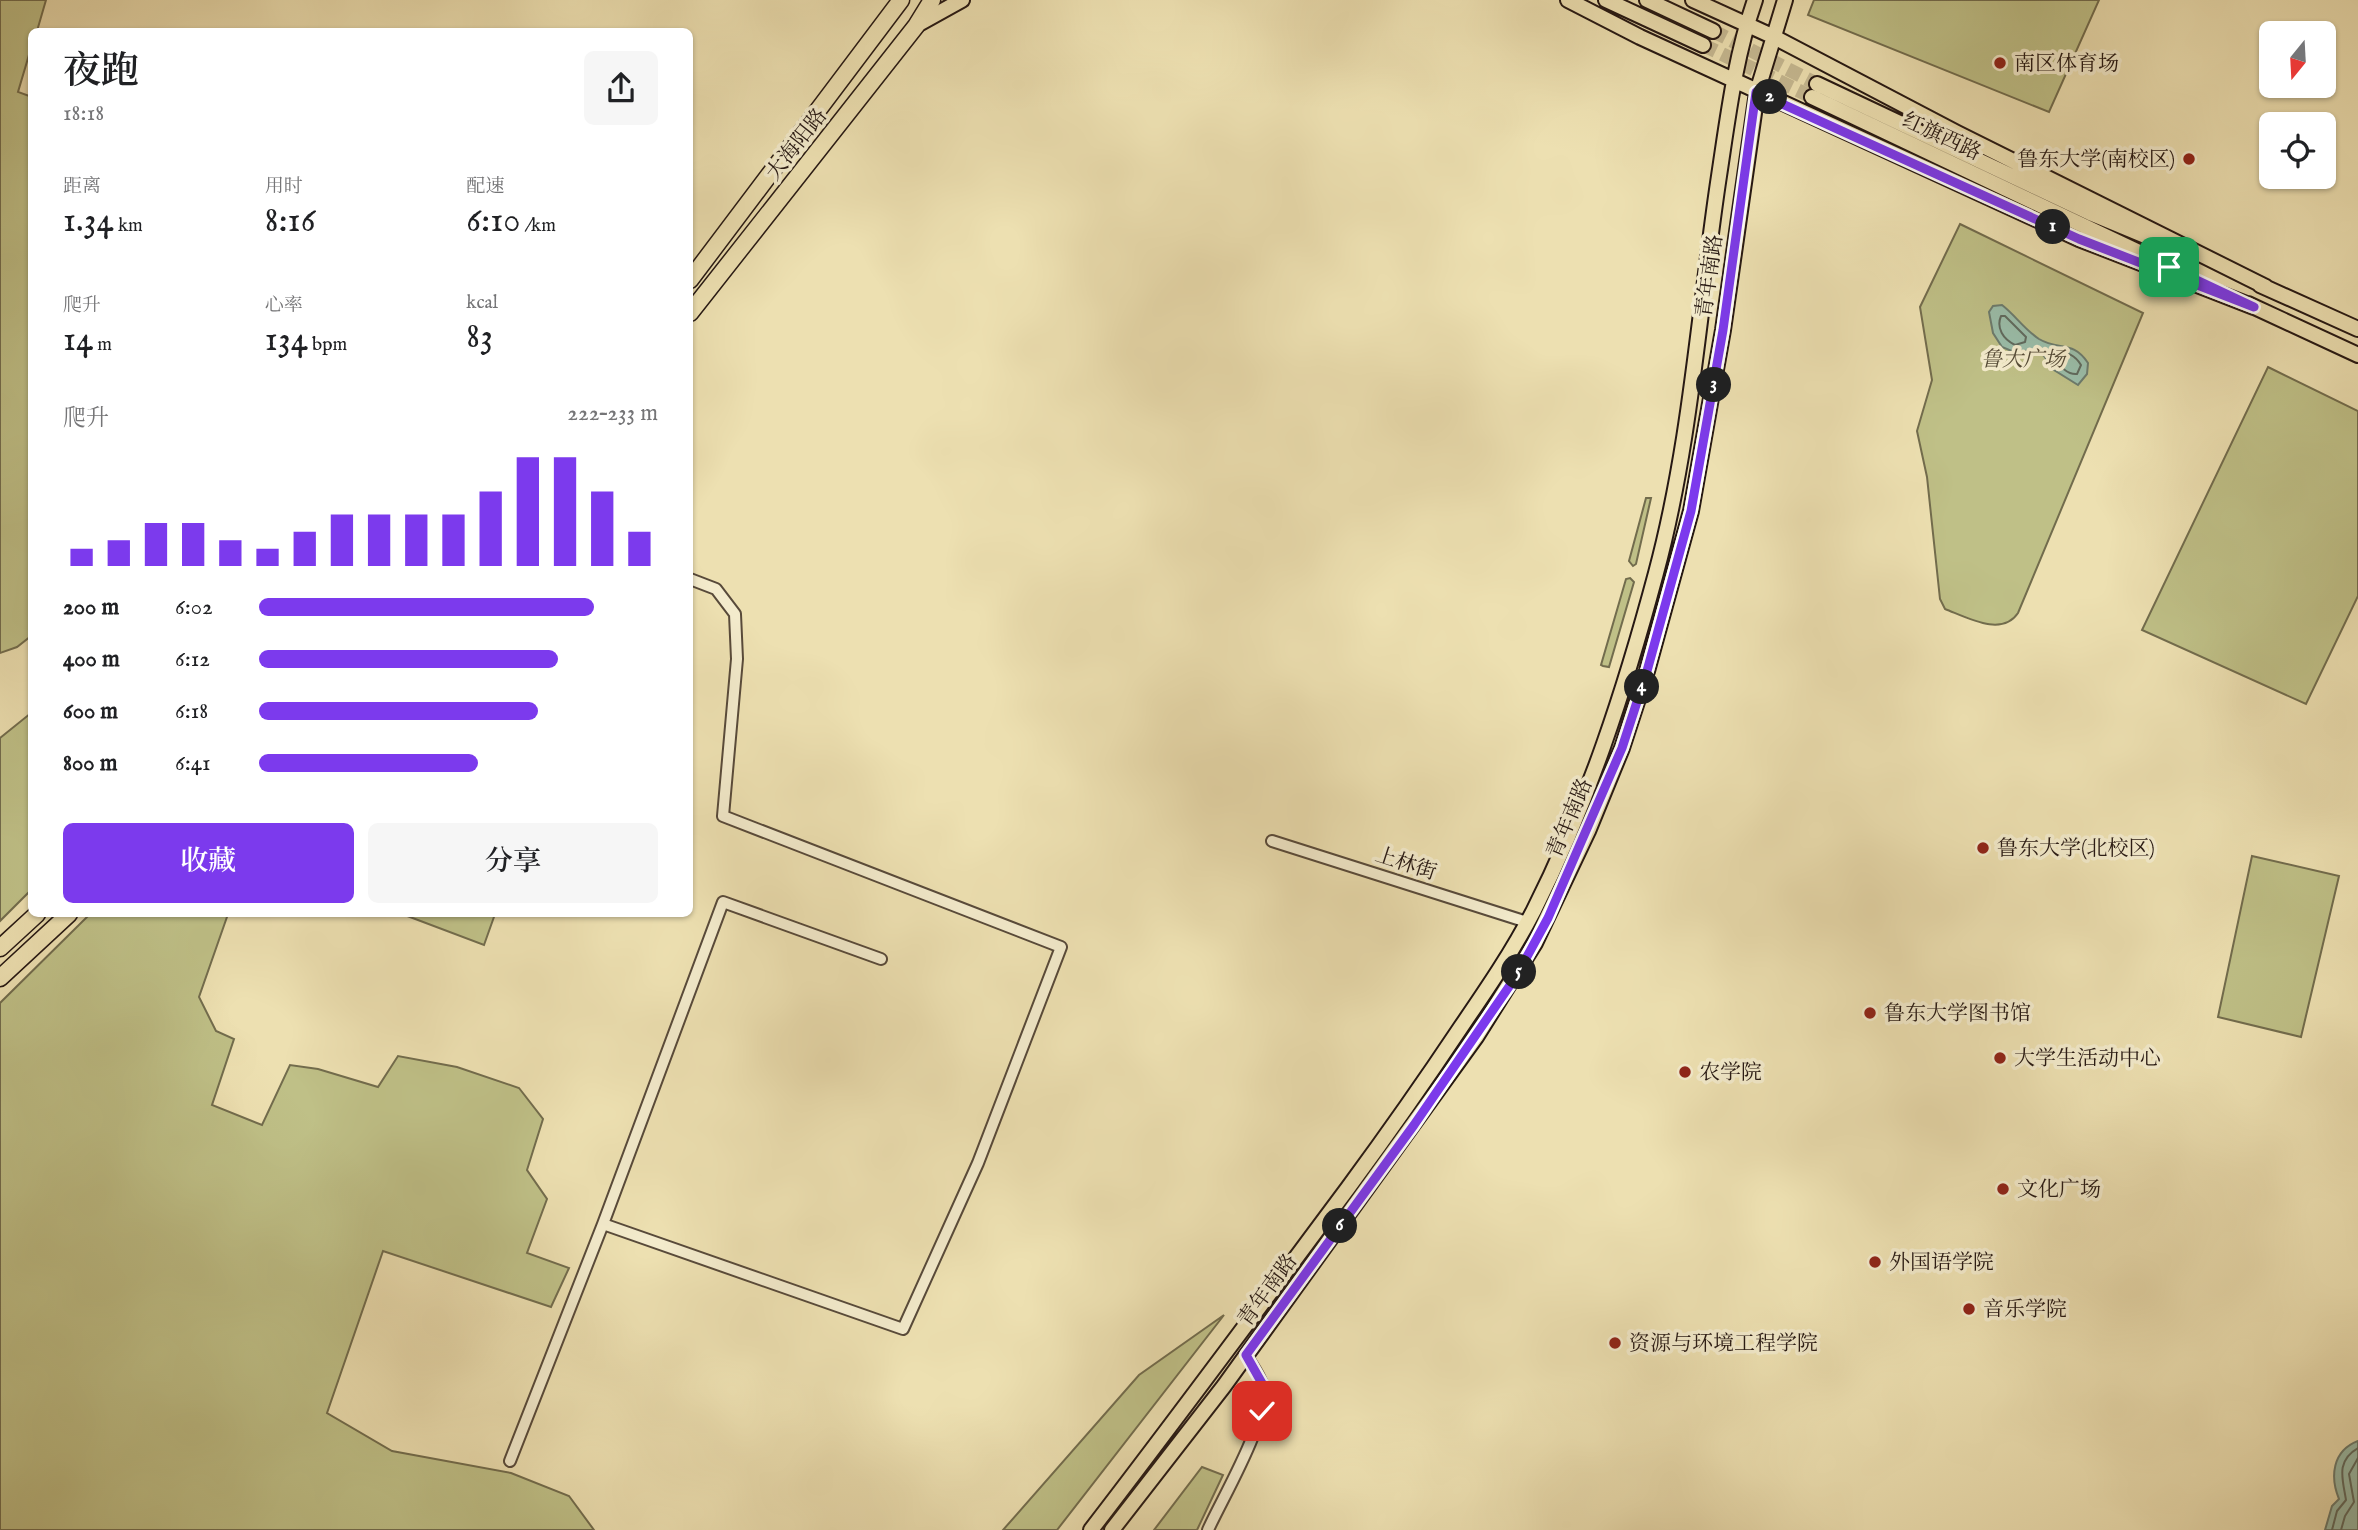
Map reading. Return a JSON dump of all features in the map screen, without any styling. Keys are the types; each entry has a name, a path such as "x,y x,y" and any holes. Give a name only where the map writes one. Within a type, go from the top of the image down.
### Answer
{"highway":[{"name":"大海阳路","path":"693,276 901,0"},
{"name":"大海阳路","path":"693,309 916,26 932,0"},
{"path":"0,948 34,917"},
{"path":"0,978 66,917"}],"main road":[{"path":"916,26 962,0"},
{"path":"1568,0 1756,92 2079,239 2254,307"},
{"path":"1606,0 1703,45"},
{"path":"1647,0 1713,31"},
{"path":"1693,0 1772,36 1957,133 2266,288"},
{"name":"青年南路","path":"1091,1530 1402,1116 1491,983 1527,922 1572,826 1606,742 1660,558 1684,447 1704,279 1734,79 1746,24 1755,0"},
{"name":"青年南路","path":"1112,1530 1246,1355 1422,1114 1517,975 1554,905 1622,748 1651,659 1691,511 1723,330 1756,92 1785,0"},
{"name":"红旗西路","path":"2358,329 1814,91 2254,307 2358,355"}],"street":[{"path":"603,1224 902,1329 978,1163 1061,947 723,816 737,659 735,614 716,589 693,580"},
{"name":"上林街","path":"1272,841 1527,922"},
{"path":"510,1461 603,1224 723,902 881,960"},
{"path":"1208,1530 1247,1450 1262,1411 1263,1385 1246,1355"}],"green space":[{"path":"0,0 46,0 38,28 28,28 28,58 18,92 28,96 28,638 17,647 0,653"},
{"name":"南区体育场","path":"1814,0 2099,0 2049,112 1808,15"},
{"name":"鲁大广场","path":"1960,224 2143,313 2018,613 2003,624 1994,625 1974,621 1945,609 1940,599 1927,477 1917,431 1932,380 1920,307"},
{"path":"2268,367 2358,411 2358,596 2306,704 2142,630"},
{"path":"1646,498 1651,498 1636,564 1633,566 1629,561"},
{"path":"1630,578 1634,582 1609,667 1603,666 1601,665 1626,579"},
{"path":"28,715 28,893 0,921 0,738"},
{"path":"2252,856 2339,876 2301,1037 2218,1017"},
{"path":"87,917 227,917 199,997 216,1031 234,1039 212,1105 262,1125 290,1065 318,1069 378,1087 398,1056 457,1067 519,1088 543,1119 527,1170 547,1199 527,1253 569,1268 551,1307 383,1251 327,1413 392,1451 511,1473 569,1496 594,1530 0,1530 0,1003"},
{"path":"410,917 494,917 484,945"},
{"path":"1224,1315 1057,1530 1003,1530 1139,1375"},
{"path":"1202,1467 1223,1475 1197,1530 1154,1530"}],"water":[{"path":"2002,305 2039,339 2071,348 2082,356 2088,363 2087,374 2078,385 2054,370 2044,356 2035,350 2014,352 2002,347 1993,333 1989,312 1993,306"},
{"path":"2358,1441 2358,1530 2325,1530 2332,1506 2339,1499 2335,1466 2343,1451"}],"tunnel":[{"path":"1713,31 1817,84"},
{"path":"1703,45 1812,97"}],"place":[{"name":"南区体育场","path":"2000,63"},
{"name":"鲁东大学(南校区)","path":"2189,159"},
{"name":"鲁东大学(北校区)","path":"1983,848"},
{"name":"鲁东大学图书馆","path":"1870,1013"},
{"name":"大学生活动中心","path":"2000,1058"},
{"name":"农学院","path":"1685,1072"},
{"name":"文化广场","path":"2003,1189"},
{"name":"外国语学院","path":"1875,1262"},
{"name":"音乐学院","path":"1969,1309"},
{"name":"资源与环境工程学院","path":"1615,1343"}],"route":[{"path":"1262,1411 1263,1385 1246,1355 1414,1125 1517,975 1548,918 1622,748 1675,575 1691,511 1723,330 1756,92 2079,239 2254,307 2169,267"}]}
